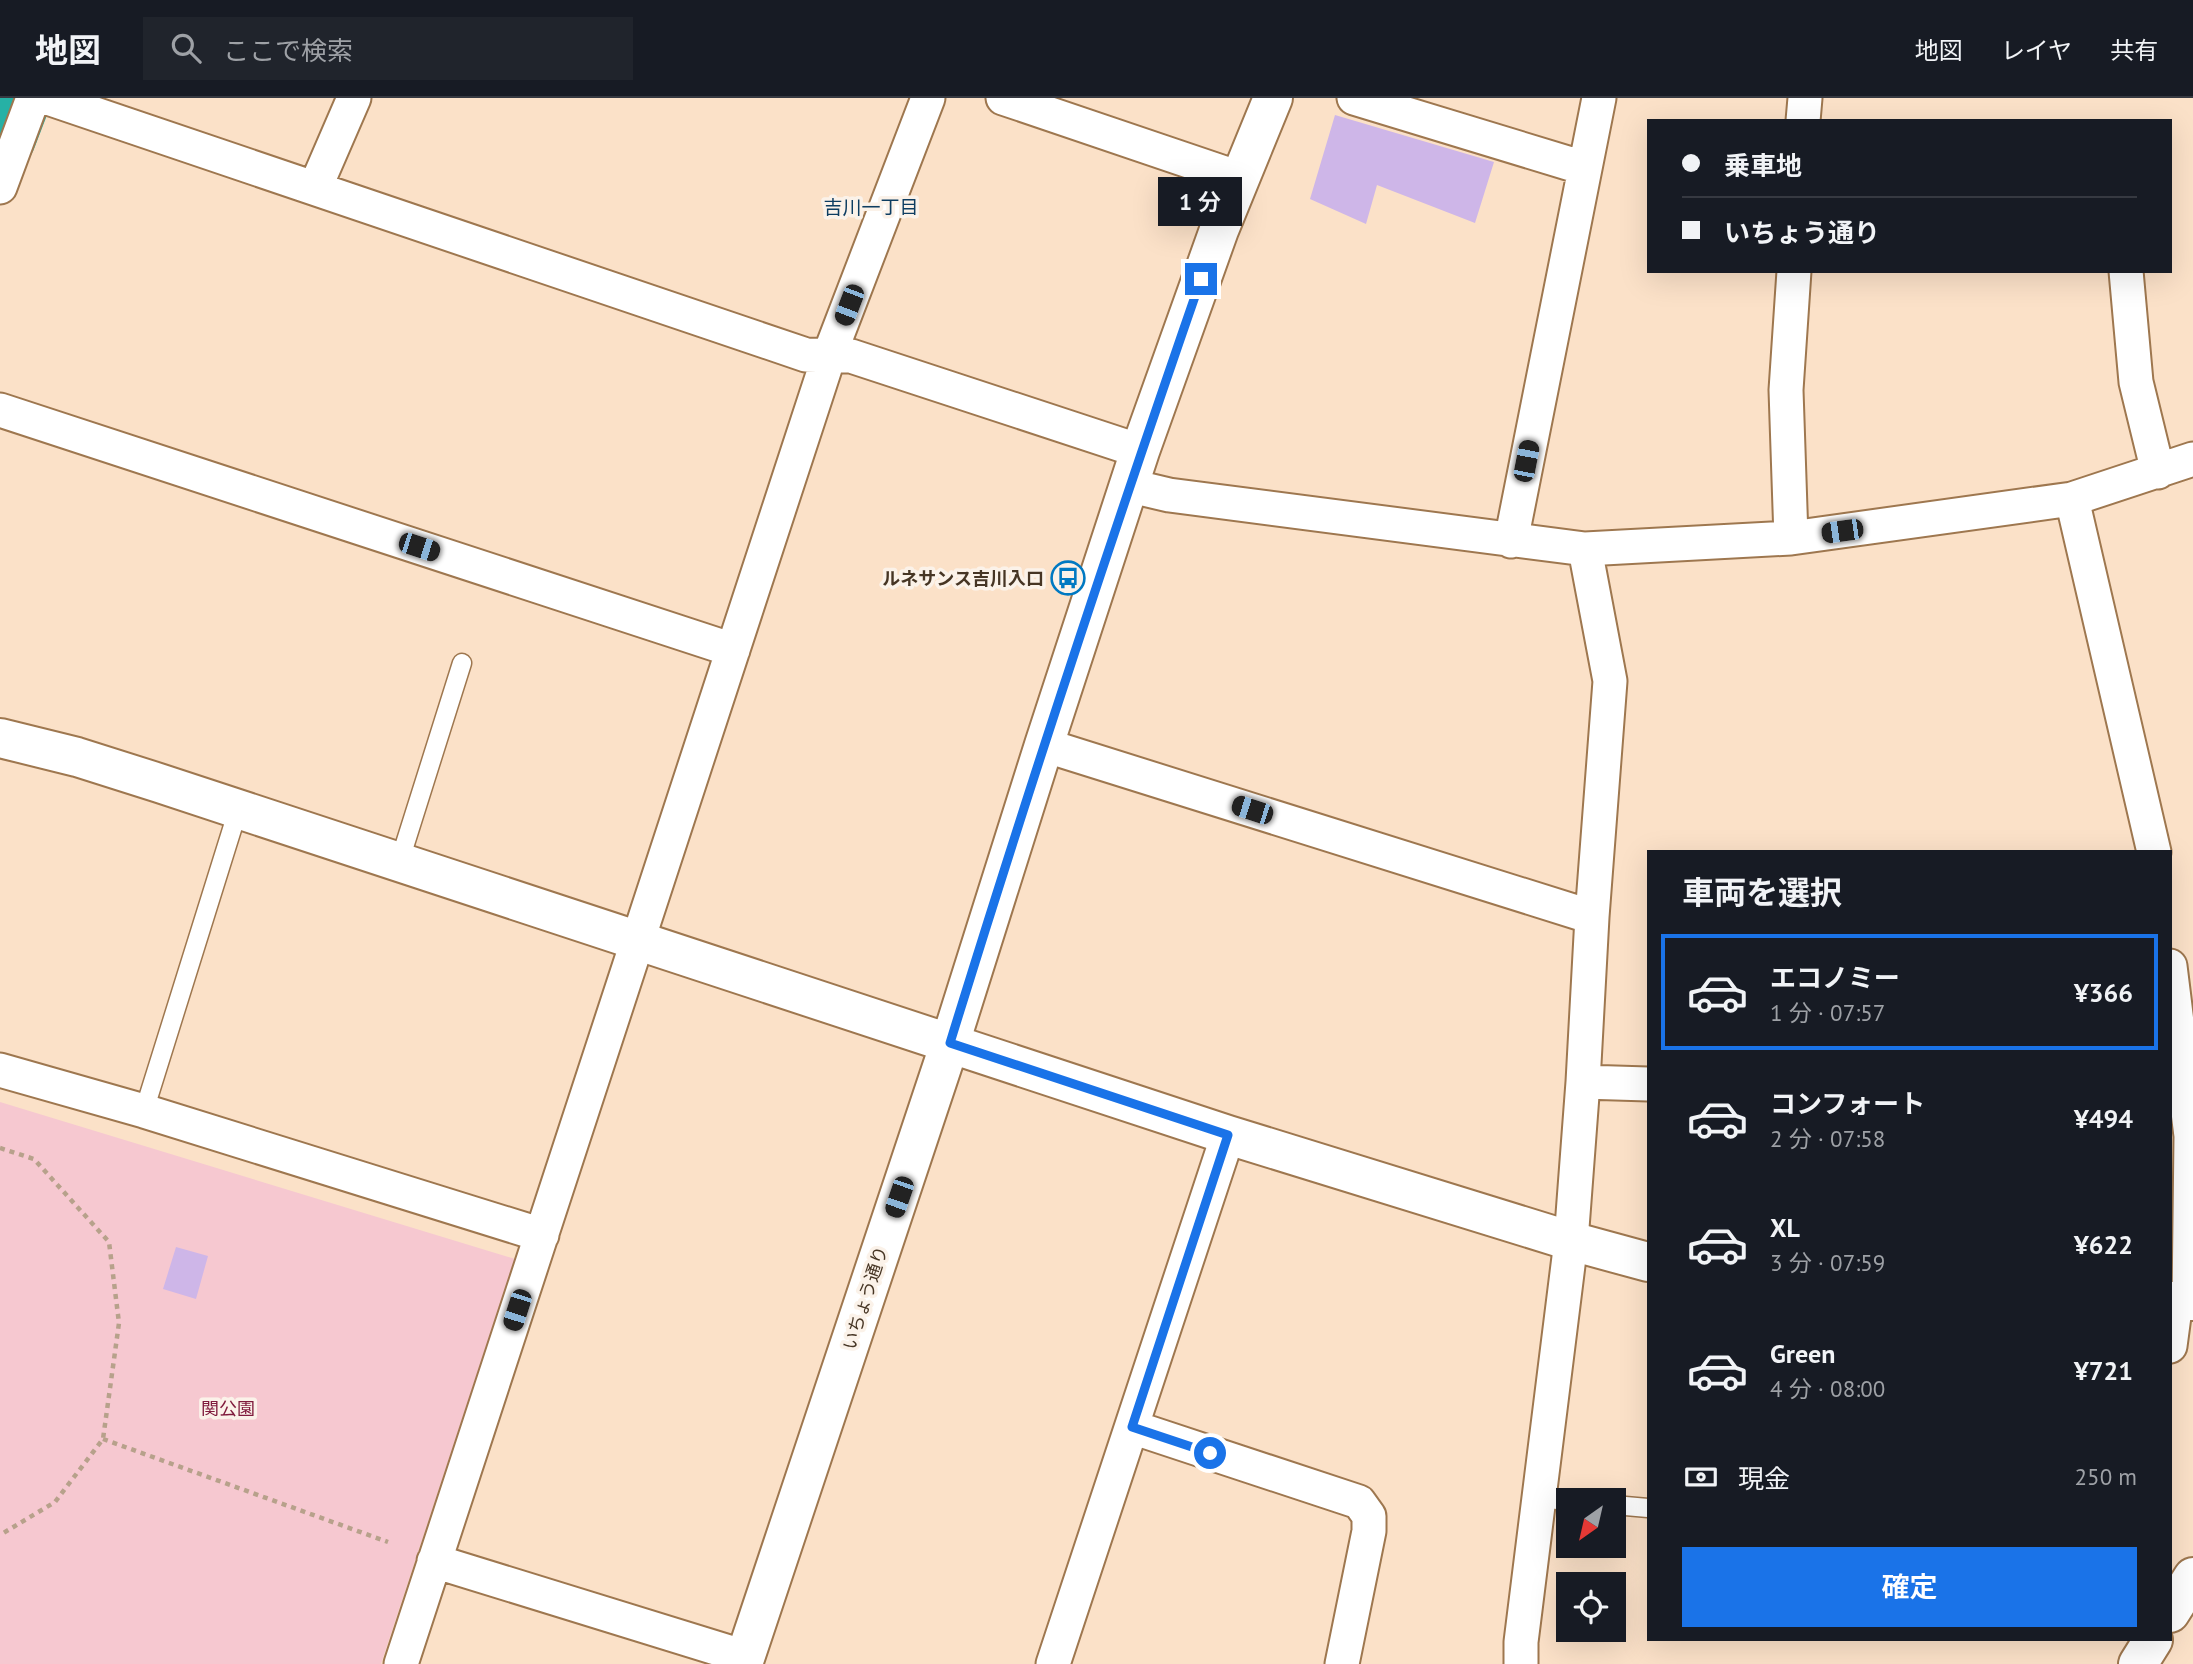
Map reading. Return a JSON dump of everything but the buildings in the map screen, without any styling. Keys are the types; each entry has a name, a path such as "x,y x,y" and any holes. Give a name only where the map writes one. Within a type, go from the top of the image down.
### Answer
{"street":[{"path":"0,187 33,98"},
{"path":"48,98 806,355 852,356 1135,469 1169,495 1585,550 1791,538 2072,499 2193,459"},
{"path":"315,188 354,98"},
{"path":"401,1664 830,356 928,98"},
{"path":"1003,98 1239,178"},
{"name":"いちょう通り","path":"744,1660 950,1043 1135,469 1239,178 1273,98"},
{"path":"1354,98 1584,168"},
{"path":"1511,541 1599,98"},
{"path":"1803,119 1805,98"},
{"path":"1791,538 1786,390 1794,273"},
{"path":"2126,273 2136,382 2158,472"},
{"path":"0,410 733,650"},
{"path":"2072,499 2154,850"},
{"path":"1521,1664 1521,1642 1553,1499 1583,1082 1591,917 1610,681 1585,550"},
{"path":"0,738 77,757 1228,1135 1571,1241 1647,1262"},
{"path":"1044,745 1591,917"},
{"path":"2172,997 2179,1105 2191,1136 2182,1301 2172,1338"},
{"path":"0,1070 144,1111 542,1235"},
{"path":"1583,1082 1647,1084"},
{"path":"1053,1664 1228,1135"},
{"path":"1132,1427 1359,1502 1369,1516 1369,1531 1342,1664"},
{"path":"434,1561 744,1660"},
{"path":"2172,1610 2193,1577"},
{"path":"2138,1664 2152,1641"}],"lane":[{"path":"399,863 462,663"},
{"path":"144,1111 238,810"},
{"path":"1626,1506 1647,1508"}],"path":[{"path":"0,1148 34,1159 109,1241 119,1323 103,1439 55,1502 0,1535"},
{"path":"103,1439 388,1542"}],"green space":[{"name":"関公園","path":"0,1102 515,1259 381,1664 0,1664"}],"waterway":[{"path":"0,137 15,98"}],"place":[{"name":"ルネサンス吉川入口","path":"1068,578"}],"district":[{"name":"吉川一丁目","path":"871,207"}],"route":[{"path":"1201,279 1140,451 950,1043 1228,1135 1132,1427 1210,1453"}]}
